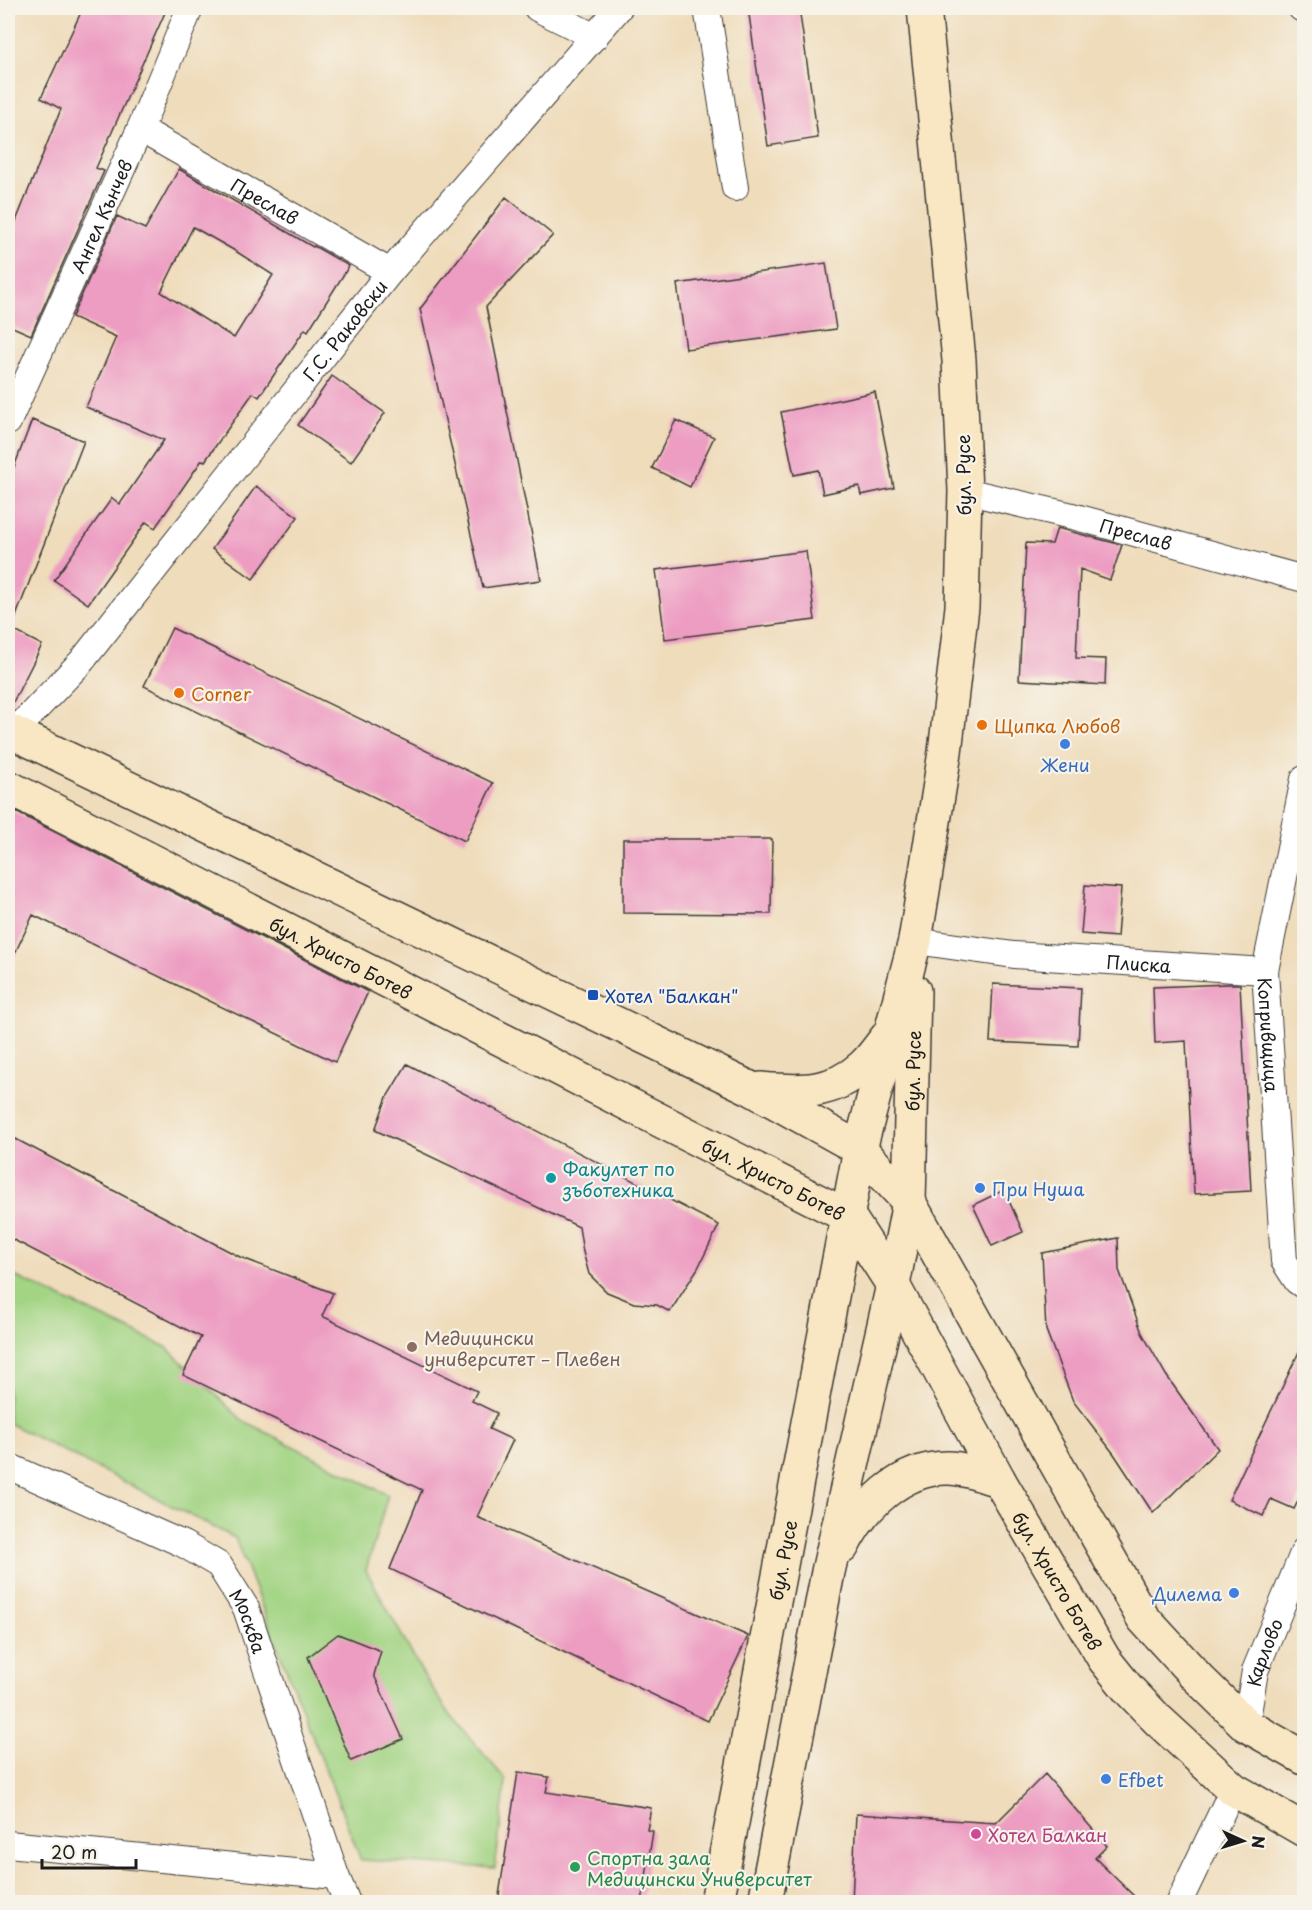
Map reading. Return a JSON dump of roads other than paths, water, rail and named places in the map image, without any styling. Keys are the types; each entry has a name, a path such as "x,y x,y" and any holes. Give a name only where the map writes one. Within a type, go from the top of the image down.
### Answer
{"main road":[{"name":"бул. Русе","path":"717,1902 849,1217 860,1149 915,941 945,752 960,618 965,491 959,360 924,8"},
{"path":"10,731 752,1089 860,1149 909,1202 1143,1618 1198,1678 1246,1725 1305,1758"},
{"name":"бул. Христо Ботев","path":"8,787 849,1217 893,1285 999,1480 1104,1659 1129,1690 1158,1720 1233,1789 1305,1830"},
{"name":"бул. Русе","path":"893,1285 909,1202 915,941"},
{"path":"752,1089 801,1092 821,1090 840,1082 862,1067 890,1034"},
{"path":"765,1902 828,1572 893,1285"},
{"path":"828,1572 850,1530 870,1504 891,1487 916,1473 950,1468 999,1480"}],"street":[{"name":"Ангел Кънчев","path":"8,422 140,129 190,8"},
{"path":"537,8 595,37"},
{"name":"Г.С. Раковски","path":"10,731 81,662 390,272 619,8"},
{"path":"707,8 735,188"},
{"name":"Преслав","path":"140,129 390,272"},
{"name":"Преслав","path":"965,491 1072,516 1305,579"},
{"name":"Копривщица","path":"1305,779 1264,971 1284,1261 1297,1281 1305,1286"},
{"name":"Плиска","path":"915,941 1014,955 1264,971"},
{"name":"Москва","path":"8,1466 183,1544 219,1565 246,1608 336,1876 347,1902"},
{"name":"Карлово","path":"1246,1725 1255,1671 1305,1551"},
{"path":"1179,1902 1233,1789"},
{"path":"8,1844 336,1876"}],"place":[{"name":"Corner","path":"179,693"},
{"name":"Щипка Любов","path":"982,725"},
{"name":"Жени","path":"1065,744"},
{"name":"Хотел \"Балкан\"","path":"593,995"},
{"name":"Факултет по зъботехника","path":"551,1178"},
{"name":"При Нуша","path":"980,1188"},
{"name":"Медицински университет – Плевен","path":"412,1347"},
{"name":"Дилема","path":"1234,1593"},
{"name":"Efbet","path":"1106,1779"},
{"name":"Хотел Балкан","path":"976,1834"},
{"name":"Спортна зала Медицински Университет","path":"575,1867"}]}
